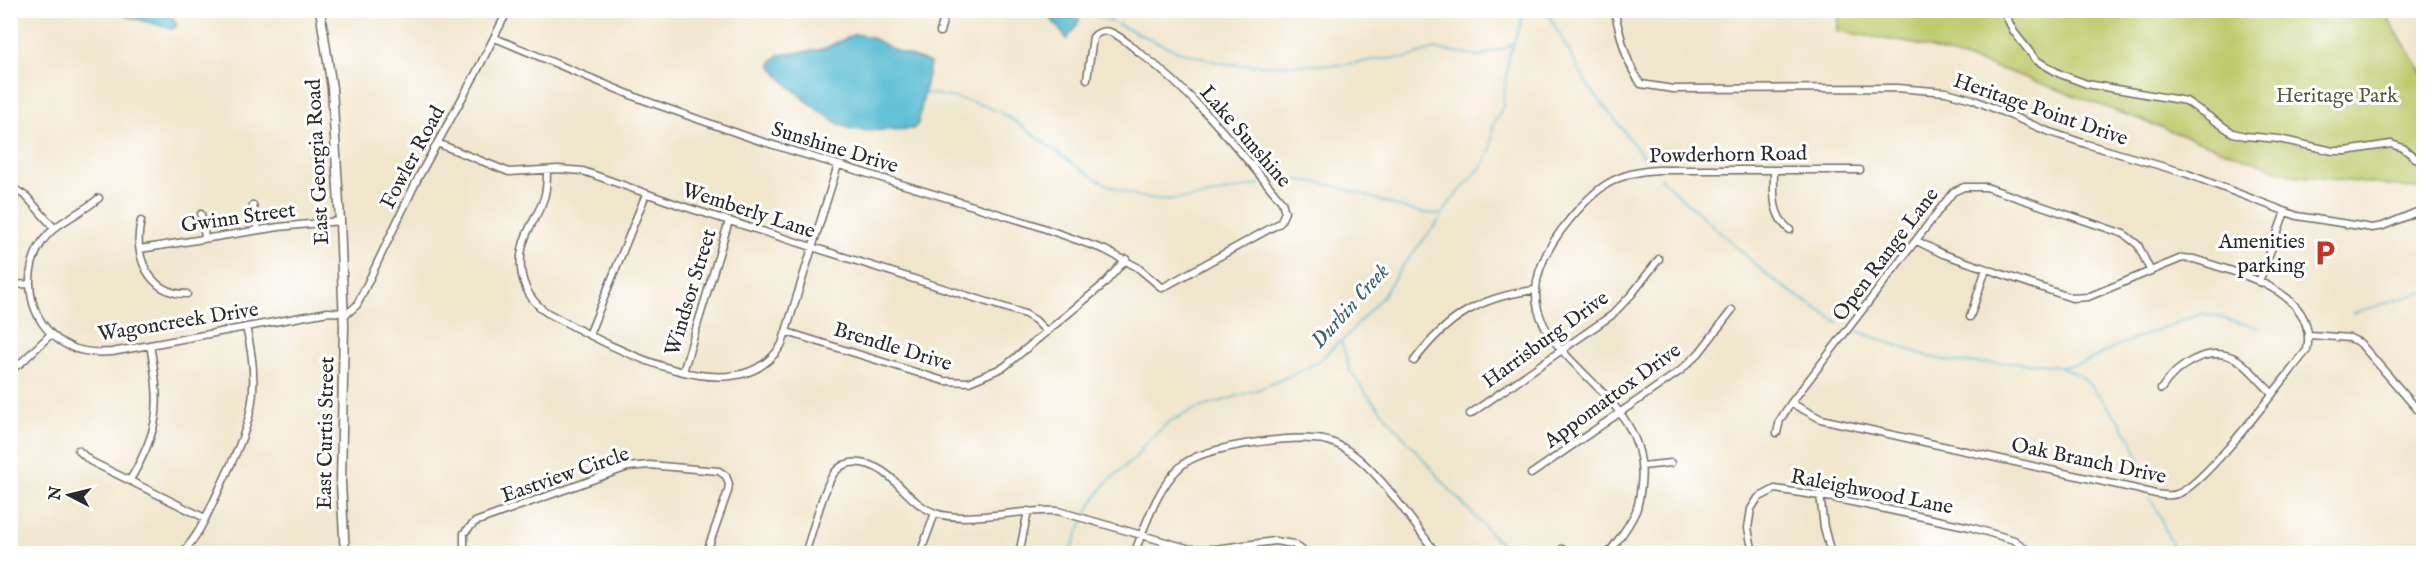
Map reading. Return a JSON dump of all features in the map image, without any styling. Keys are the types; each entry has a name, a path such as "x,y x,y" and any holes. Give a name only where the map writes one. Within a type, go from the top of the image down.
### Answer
{"main road":[{"name":"East Georgia Road","path":"320,10 332,88 344,313"},
{"name":"East Curtis Street","path":"344,313 340,483 345,554"}],"street":[{"name":"Fowler Road","path":"344,313 353,310 357,305 437,143 508,10"},
{"path":"940,32 946,10"},
{"name":"Heritage Point Drive","path":"1614,10 1632,72 1641,84 1673,88 1897,88 1946,92 1972,99 2086,144 2185,173 2297,216 2372,228 2383,226 2424,209"},
{"path":"2003,10 2014,32 2036,60 2060,74 2087,84 2186,101 2233,133 2245,136 2279,139 2333,151 2391,144 2403,148 2424,165"},
{"name":"Lake Sunshine","path":"1087,79 1093,37 1102,31 1112,33 1172,78 1233,141 1284,207 1283,218 1273,227 1162,288"},
{"name":"Sunshine Drive","path":"495,38 638,98 754,140 1054,231 1126,260 1162,288"},
{"name":"Wemberly Lane","path":"437,143 509,172 564,169 583,171 729,221 1025,314 1047,332"},
{"path":"547,170 543,199 522,250 521,273 526,289 537,305 643,360 683,372 723,376 752,371 773,358 787,332 838,165"},
{"name":"Powderhorn Road","path":"1608,554 1635,512 1642,466 1635,440 1621,412 1551,340 1539,314 1535,290 1540,266 1551,243 1583,204 1605,184 1645,170 1860,170"},
{"path":"1774,170 1776,213 1780,221 1790,230"},
{"path":"10,186 27,197 54,228"},
{"name":"Open Range Lane","path":"1776,433 1780,420 1791,403 1953,192 1964,187 1986,187 2124,234 2138,244 2150,270"},
{"path":"589,334 646,194"},
{"name":"Wagoncreek Drive","path":"99,198 83,211 54,228 34,256 29,284 35,309 51,334 69,346 91,352 112,352 328,312 344,313"},
{"path":"253,205 258,230"},
{"path":"2259,282 2284,212"},
{"path":"201,214 205,237"},
{"path":"141,221 138,238 146,271 154,281 170,293 187,294"},
{"name":"Gwinn Street","path":"140,249 205,237 340,221"},
{"name":"Windsor Street","path":"683,372 729,221"},
{"path":"1917,241 1943,254 2072,298 2088,297 2182,258 2194,259 2259,282 2284,294 2296,307 2310,335 2350,338 2360,343 2424,417"},
{"name":"Harrisburg Drive","path":"1470,414 1612,315 1632,294 1659,259"},
{"name":"Brendle Drive","path":"787,332 944,381 969,382 996,372 1104,284 1126,260"},
{"path":"1970,317 1986,269"},
{"path":"10,285 29,284"},
{"path":"1414,360 1435,334 1465,311 1500,296 1535,290"},
{"name":"Appomattox Drive","path":"1531,474 1663,384 1690,362 1732,310"},
{"path":"183,552 194,540 205,518 242,441 252,413 255,377 246,327"},
{"path":"10,370 28,357 51,334"},
{"name":"Oak Branch Drive","path":"1791,403 1821,419 2163,495 2177,494 2188,488 2210,469 2307,350 2310,335"},
{"path":"130,480 150,443 157,414 158,391 150,345"},
{"path":"2161,389 2173,372 2201,357 2215,354 2238,360 2272,393"},
{"path":"1134,554 1154,505 1169,480 1182,465 1195,456 1251,444 1292,439 1328,441 1345,448 1365,464 1436,552"},
{"path":"78,450 90,461 205,518"},
{"path":"805,554 832,476 837,469 848,464 862,463 879,469 918,504 935,513 960,517 1028,511 1058,511 1190,549 1226,551 1275,541 1293,544 1308,554"},
{"path":"1642,466 1671,463"},
{"name":"Eastview Circle","path":"464,554 464,533 475,522 628,467 649,465 712,470 726,476 729,484 728,491 706,554"},
{"name":"Raleighwood Lane","path":"1752,551 1748,528 1751,509 1758,498 1775,489 1820,495 1996,533 2014,540 2033,554"},
{"path":"1820,495 1824,527 1831,554"},
{"path":"1019,554 1028,511"},
{"path":"920,554 935,513"},
{"path":"1562,549 1569,554"},
{"path":"1735,554 1752,551"}],"green space":[{"name":"Heritage Park","path":"1840,10 2383,11 2423,73 2423,189 2291,175 2007,71 1915,44 1837,31"}],"water":[{"path":"116,10 170,11 177,26 172,29 115,13"},
{"path":"1045,11 1082,11 1077,25 1067,39"},
{"path":"855,34 872,38 896,51 930,63 918,124 913,129 867,131 843,126 808,102 771,65 779,55 823,49"}],"waterway":[{"path":"1084,10 1112,22"},
{"name":"Durbin Creek","path":"1085,517 1106,483 1136,457 1146,443 1170,421 1196,409 1257,390 1318,362 1337,343 1341,342 1381,298 1450,202 1483,165 1491,148 1493,126 1503,106 1509,57 1525,10"},
{"path":"1546,10 1587,84 1646,160"},
{"path":"1117,24 1172,49 1220,63 1243,65 1341,65 1406,58 1435,49 1480,56 1508,47 1514,42"},
{"path":"925,93 989,107 1008,117 1096,179 1135,195 1156,199 1182,199 1260,184"},
{"path":"1659,177 1773,280 1839,323"},
{"path":"1270,181 1298,180 1326,184 1410,210 1442,214"},
{"path":"2353,313 2424,292"},
{"path":"2061,367 2084,363 2114,347 2201,313 2260,328"},
{"path":"1856,331 1944,360 2036,363 2070,371 2092,387 2124,428 2136,450 2142,475"},
{"path":"1342,343 1350,371 1365,392 1450,490 1510,554"},
{"path":"2149,498 2158,511 2177,554"},
{"name":"Durbin Creek","path":"1069,554 1083,521"}],"place":[{"name":"Amenities parking","path":"2325,253"}]}
